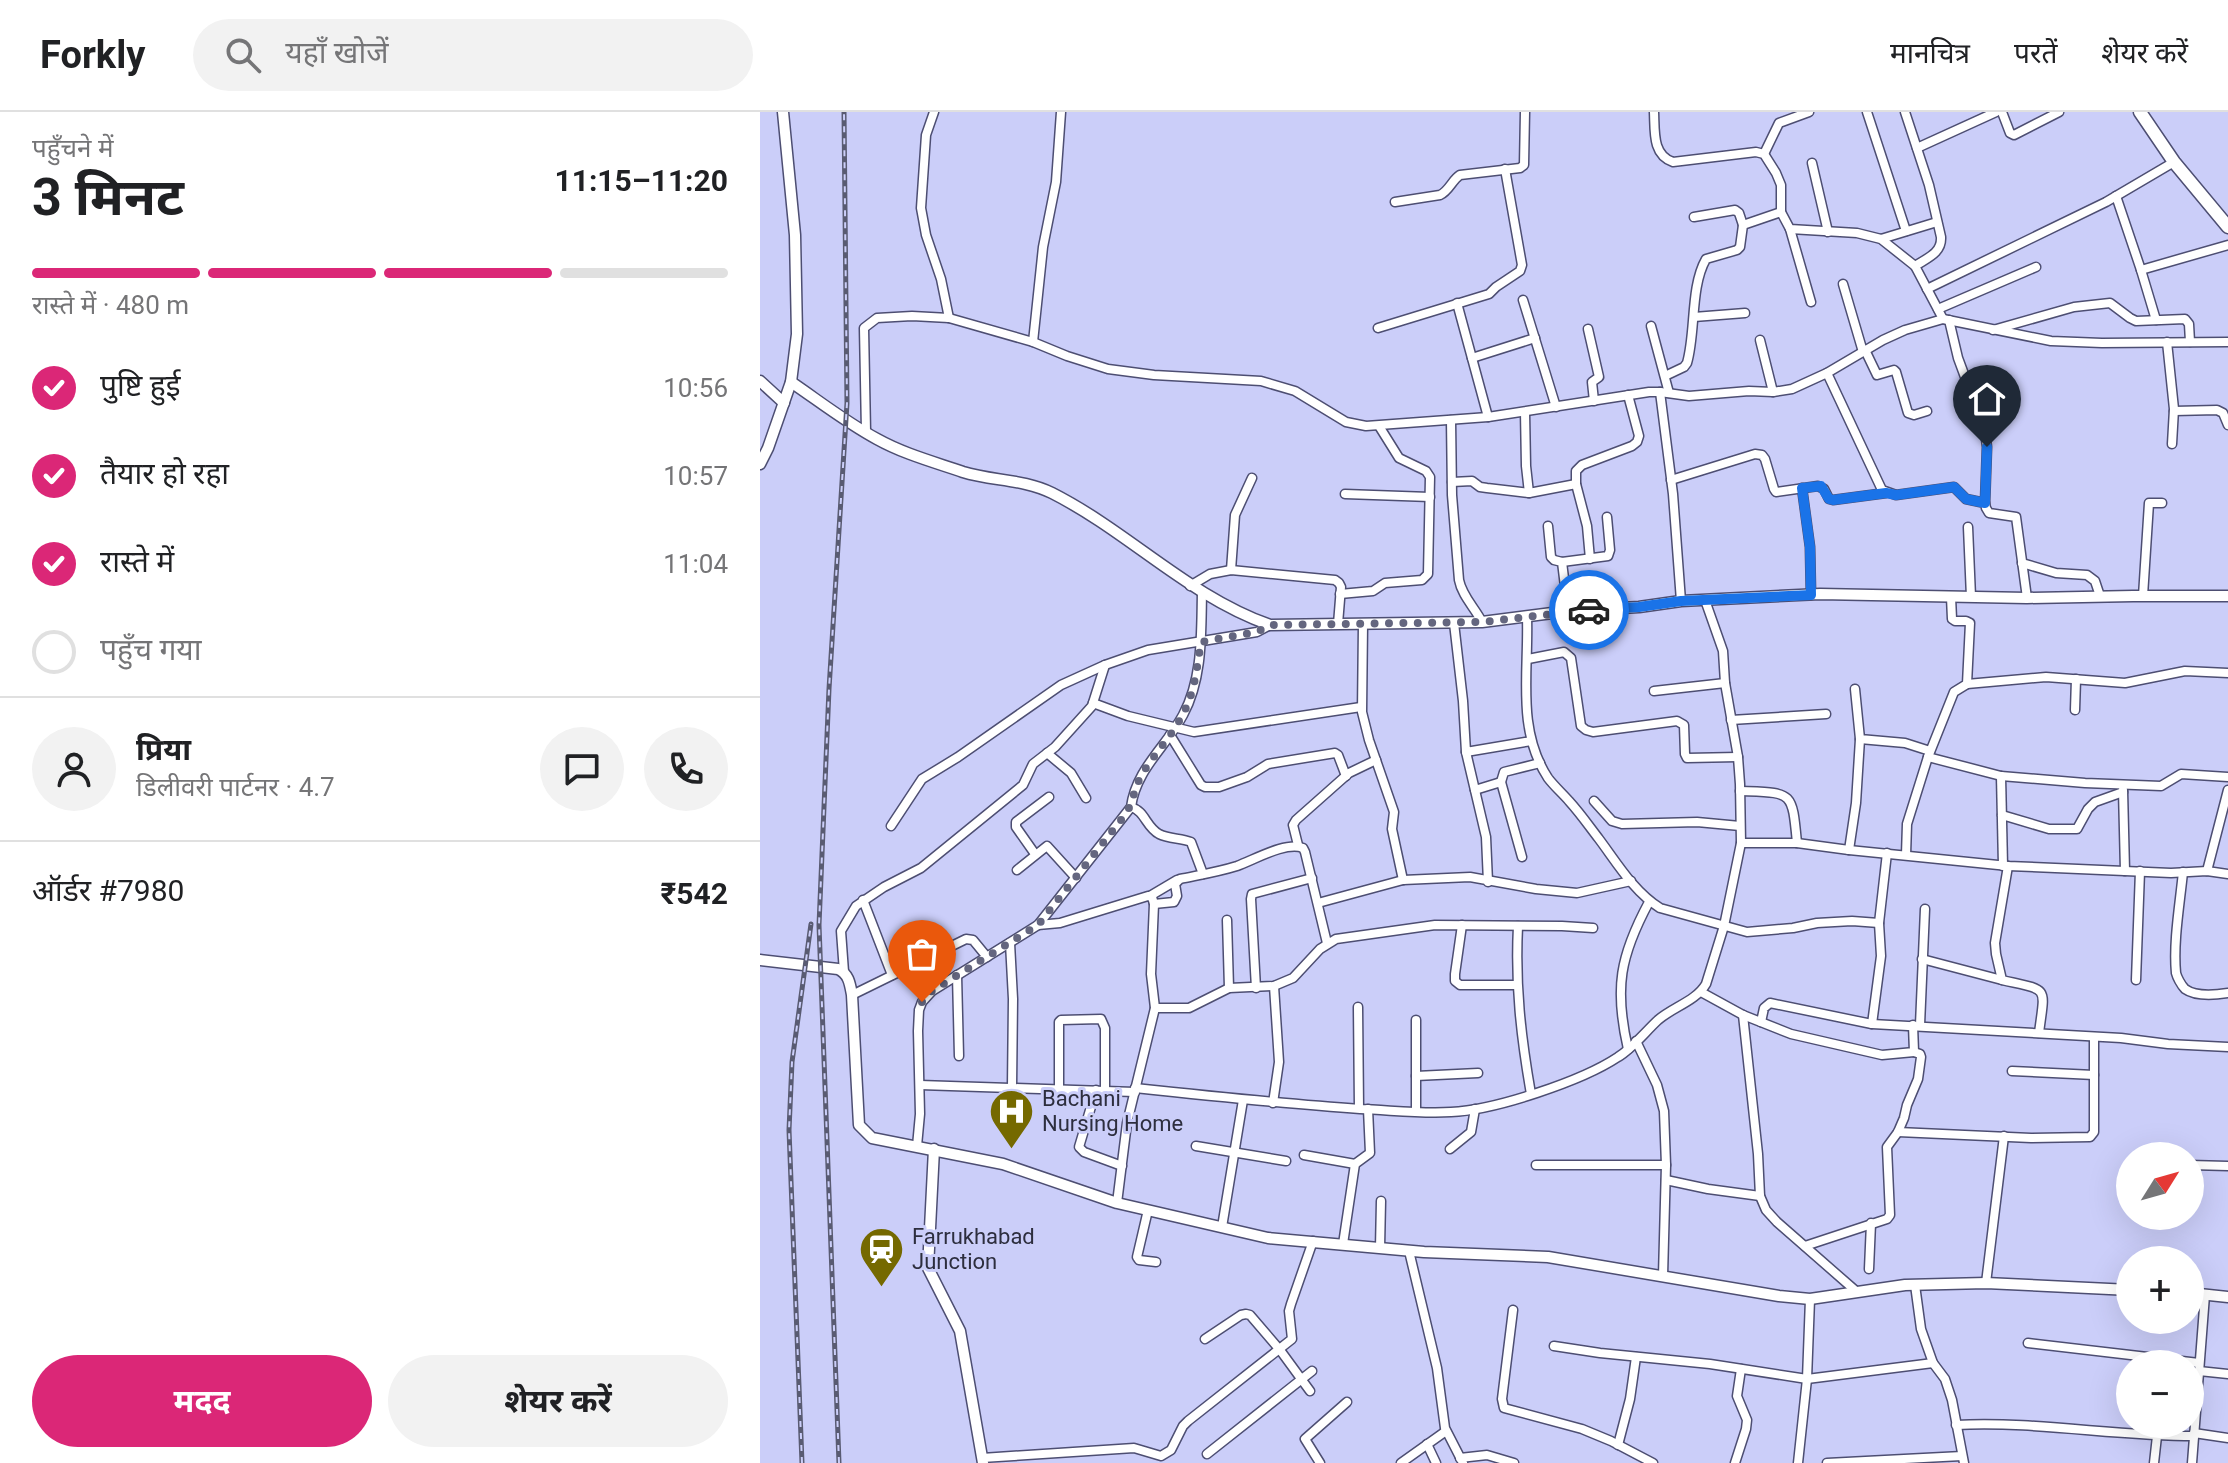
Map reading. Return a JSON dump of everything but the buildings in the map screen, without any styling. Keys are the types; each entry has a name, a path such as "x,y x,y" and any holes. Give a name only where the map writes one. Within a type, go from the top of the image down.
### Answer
{"main road":[{"path":"2140,112 2174,162 2228,227"}],"street":[{"path":"760,464 791,382 797,334 795,235 783,112"},
{"path":"934,112 926,135 921,208 949,318"},
{"path":"1033,342 1043,247 1056,182 1061,112"},
{"path":"1395,202 1440,195 1460,175 1520,168 1524,165 1525,112"},
{"path":"1654,112 1657,150 1665,159 1673,162 1756,152 1769,159 1781,185 1781,212 1790,229 1811,302"},
{"path":"1764,154 1776,125 1809,112"},
{"path":"1867,112 1906,231"},
{"path":"1907,112 1941,237 1936,252 1915,266"},
{"path":"1917,148 1999,112 2014,135 2059,112"},
{"path":"1927,289 2116,196 2174,162"},
{"path":"1812,163 1828,232"},
{"path":"1378,328 1489,294 1522,268 1505,169"},
{"path":"2116,196 2156,320"},
{"path":"1665,376 1687,363 1703,262 1738,249 1743,225 1735,210 1694,217"},
{"path":"1743,225 1781,212"},
{"path":"1881,239 1937,222"},
{"path":"1790,229 1857,233 1881,239 1915,266 1946,319 1985,431 1986,508 1989,513 2016,517 2027,598"},
{"path":"2141,270 2228,245"},
{"path":"1938,309 2036,267"},
{"path":"1843,284 1864,351 1877,375 1894,370 1908,413 1914,415 1927,411"},
{"path":"1523,300 1556,407"},
{"path":"1992,330 2102,302 2110,303 2136,321 2188,321 2190,342"},
{"path":"1457,303 1488,417"},
{"path":"1694,317 1745,313"},
{"path":"866,432 864,331 867,324 877,318 949,318 1033,342 1108,369 1261,381 1295,391 1346,422 1366,426 1488,417 1628,395 1665,392 1689,396 1792,389 1905,330 1946,319 2051,341 2228,342"},
{"path":"1651,326 1665,376 1681,601"},
{"path":"1588,329 1599,377 1592,382 1594,401"},
{"path":"1472,358 1535,338"},
{"path":"1760,340 1773,392"},
{"path":"2167,342 2174,411 2172,444"},
{"path":"1827,373 1886,493"},
{"path":"760,381 784,403"},
{"path":"791,382 898,450 967,473 1044,490 1072,504 1190,586 1243,616 1270,625 1482,622 1681,601 1811,595 2027,598 2228,596"},
{"path":"1590,559 1576,471 1582,465 1637,442 1639,436 1628,395"},
{"path":"2174,411 2217,410 2223,413 2228,425"},
{"path":"1525,412 1529,493"},
{"path":"1451,420 1460,589 1482,622"},
{"path":"1340,594 1374,590 1382,584 1427,577 1429,473 1399,458 1379,426"},
{"path":"1671,480 1755,454 1765,459 1776,492 1821,486 1833,500 1954,487 1966,499 1985,503"},
{"path":"1231,570 1235,515 1252,478"},
{"path":"1452,482 1472,481 1480,487 1529,493 1576,484"},
{"path":"1802,488 1810,547 1811,595"},
{"path":"1345,494 1430,497"},
{"path":"2143,596 2149,503 2162,503"},
{"path":"1548,526 1551,557 1554,560 1606,558 1609,554 1607,517"},
{"path":"1968,527 1971,597"},
{"path":"1562,562 1568,611"},
{"path":"2022,563 2056,573 2087,575 2095,581 2100,596"},
{"path":"1190,586 1210,574 1231,570 1335,580 1339,583 1340,594 1338,624"},
{"path":"917,1146 920,1085 918,1031 922,1002 932,991 1038,925 1131,807 1134,788 1191,698 1201,642 1202,593"},
{"path":"1951,597 1952,619 1970,623 1967,684"},
{"path":"920,1085 1135,1090 1273,1103 1454,1112 1531,1094 1579,1077 1619,1057 1665,1014 1701,992 1706,984 1724,926 1741,843 1738,757 1725,683 1723,651 1705,600"},
{"path":"1527,617 1525,698 1531,741 1540,763 1551,782 1582,816 1649,902 1660,908 1747,932 1817,923 1879,923"},
{"path":"1454,623 1466,752 1486,837 1488,882"},
{"path":"1363,624 1361,707 1394,812 1392,829 1403,880"},
{"path":"891,826 922,779 1048,693 1105,665 1148,650 1257,632 1270,625"},
{"path":"1528,659 1564,652 1569,654 1581,726 1586,730 1593,732 1677,721 1682,722 1685,728 1687,758 1738,757"},
{"path":"1105,665 1093,703 1055,747 1033,764 1023,785 921,868 863,900 851,912 841,931 844,972 852,995 859,1125 872,1138 1003,1164 1117,1203 1268,1238 1409,1251 1548,1257 1810,1299 1915,1285 1986,1283 2116,1289"},
{"path":"1906,855 1907,824 1929,754 1954,692 1967,684 2046,677 2125,683 2185,671 2228,673"},
{"path":"2075,710 2076,679"},
{"path":"1654,691 1725,683"},
{"path":"1849,850 1860,739 1855,689"},
{"path":"1093,703 1172,732 1194,732 1361,707"},
{"path":"1731,720 1826,714"},
{"path":"1172,732 1201,785 1205,787 1219,787 1247,777 1268,764 1335,753 1346,776"},
{"path":"1860,739 1905,743 1929,754 2001,776 2123,788 2161,786 2175,776 2187,774 2228,777"},
{"path":"1466,752 1531,741"},
{"path":"1047,753 1071,773 1086,798"},
{"path":"1327,943 1312,878 1303,848 1298,845 1294,822 1346,776 1376,760"},
{"path":"1522,857 1501,782 1504,772 1540,763"},
{"path":"2001,776 2005,866 1995,943 2002,980"},
{"path":"1475,790 1501,782"},
{"path":"2002,815 2049,829 2077,829 2095,802 2123,788"},
{"path":"2123,788 2125,871"},
{"path":"2207,871 2228,790"},
{"path":"1740,791 1786,796 1793,807 1797,843"},
{"path":"1035,854 1016,827 1016,822 1049,797"},
{"path":"1594,801 1612,821 1622,824 1697,822 1740,826"},
{"path":"1131,807 1142,813 1159,834 1191,842 1203,874"},
{"path":"1741,843 1797,843 2005,866 2228,874"},
{"path":"1152,900 1177,880 1236,866 1298,845"},
{"path":"1017,870 1044,847 1049,847 1076,878"},
{"path":"1872,1024 1881,956 1879,923 1887,853"},
{"path":"2136,980 2140,871"},
{"path":"2183,872 2176,951 2177,976 2185,989 2212,995 2228,993"},
{"path":"1318,903 1403,880 1470,877 1577,893 1631,881"},
{"path":"1256,988 1252,894 1312,878"},
{"path":"1038,925 1060,923 1152,900 1174,902 1177,900 1177,880"},
{"path":"863,900 892,975"},
{"path":"1117,1203 1127,1123 1155,1008 1151,974 1152,900"},
{"path":"1628,1049 1622,1021 1621,971 1634,930 1649,902"},
{"path":"1914,1052 1925,909"},
{"path":"1227,920 1229,988"},
{"path":"1155,1008 1189,1008 1239,986 1274,986 1293,978 1327,943 1336,939 1435,925 1593,928"},
{"path":"1462,925 1455,981 1460,985 1517,985"},
{"path":"1518,926 1517,985 1531,1094"},
{"path":"852,995 966,939 973,940 987,957"},
{"path":"1010,943 1012,1087"},
{"path":"1922,959 2036,988 2044,997 2039,1033"},
{"path":"760,960 844,972"},
{"path":"957,975 959,1056"},
{"path":"1273,1103 1279,1062 1274,986"},
{"path":"1701,992 1743,1015 1791,1034 1882,1055 1920,1054 1918,1079 1898,1132 1887,1147 1890,1215 1887,1219 1805,1246"},
{"path":"1761,1022 1764,1008 1770,1003 1872,1024 2228,1047"},
{"path":"1343,1244 1355,1164 1370,1153 1358,1007"},
{"path":"1743,1015 1760,1196 1766,1210 1777,1222 1857,1292"},
{"path":"1059,1089 1059,1022 1101,1019 1104,1023 1100,1090 1079,1147 1084,1152 1122,1166"},
{"path":"1416,1020 1416,1111"},
{"path":"1898,1132 2088,1138 2094,1132 2094,1037"},
{"path":"1636,1041 1662,1099 1666,1165 1663,1276"},
{"path":"2012,1071 2094,1075"},
{"path":"1416,1076 1478,1073"},
{"path":"1222,1227 1243,1100"},
{"path":"1450,1149 1471,1132 1475,1109"},
{"path":"1986,1283 2004,1136"},
{"path":"1196,1146 1286,1161"},
{"path":"934,1149 928,1268 960,1331 982,1460 1134,1448 1161,1456 1168,1453 1188,1421 1292,1339 1289,1311 1313,1241"},
{"path":"1304,1155 1355,1164"},
{"path":"1536,1165 1666,1165"},
{"path":"2204,1165 2228,1166"},
{"path":"1666,1180 1760,1196"},
{"path":"1380,1248 1381,1201"},
{"path":"1148,1210 1137,1257 1156,1262"},
{"path":"1869,1269 1871,1223"},
{"path":"1409,1251 1435,1358 1446,1431 1462,1461 1487,1455 1514,1463"},
{"path":"1827,1463 1963,1459 1952,1400 1945,1379 1933,1363 1921,1329 1915,1285"},
{"path":"2200,1350 2205,1295 2228,1297"},
{"path":"1798,1463 1807,1379 1810,1299"},
{"path":"1513,1310 1502,1399 1504,1408 1582,1429 1653,1463"},
{"path":"1205,1339 1246,1314 1250,1315 1310,1391"},
{"path":"2028,1343 2116,1355"},
{"path":"1554,1346 1807,1379 1933,1363"},
{"path":"1618,1445 1630,1399 1636,1357"},
{"path":"2204,1368 2228,1374"},
{"path":"1735,1463 1747,1420 1737,1396 1741,1369"},
{"path":"1207,1454 1312,1371"},
{"path":"1320,1463 1305,1439 1347,1402"},
{"path":"1956,1425 2032,1425 2116,1432"},
{"path":"1401,1463 1446,1431"},
{"path":"2204,1436 2228,1438"},
{"path":"2154,1463 2157,1438"},
{"path":"2192,1463 2194,1438"},
{"path":"1427,1444 1436,1463"},
{"path":"1088,1452 1089,1463"}],"railway":[{"path":"839,1463 819,925 829,689 847,403 844,112"},
{"path":"802,1463 789,1130 792,1062 811,924"}],"way so far":[{"path":"922,1002 932,991 1038,925 1125,815 1131,807 1134,788 1182,717 1191,698 1201,642 1257,632 1270,625 1482,622 1589,610"}],"place":[{"name":"Bachani Nursing Home","path":"1011,1150"},
{"name":"Farrukhabad Junction","path":"881,1288"}],"route":[{"path":"1589,610 1681,601 1811,595 1810,547 1802,488 1821,486 1833,500 1954,487 1966,499 1985,503 1987,447"}]}
